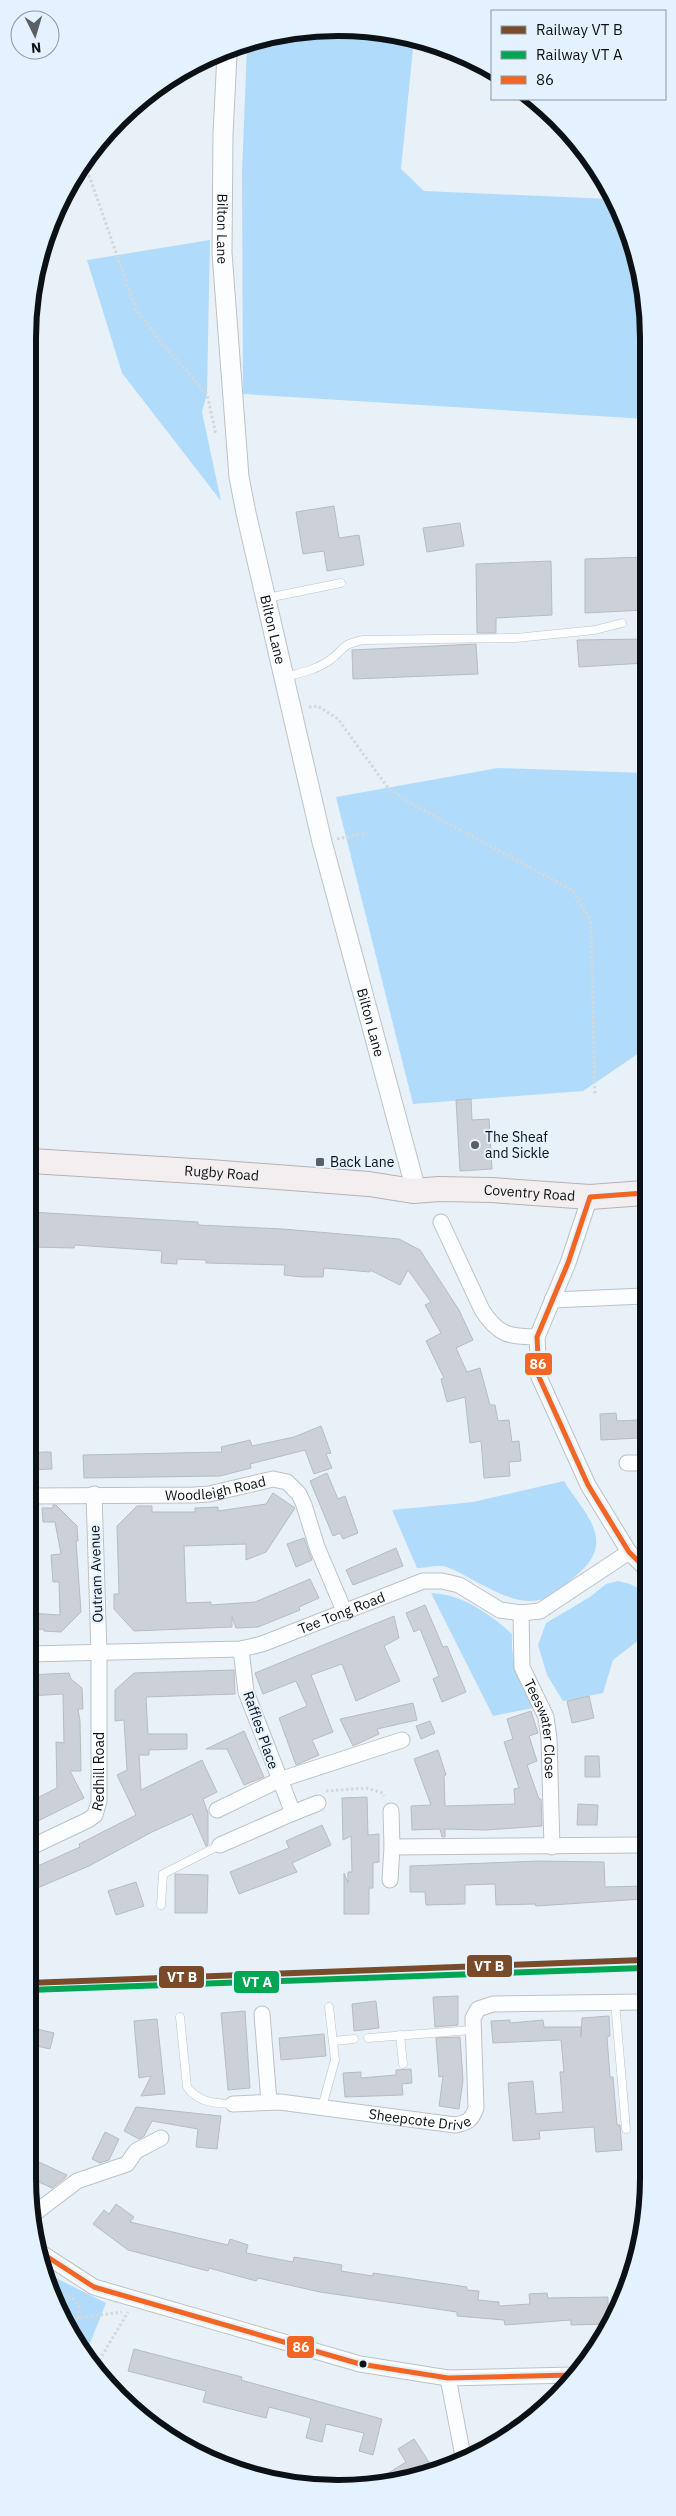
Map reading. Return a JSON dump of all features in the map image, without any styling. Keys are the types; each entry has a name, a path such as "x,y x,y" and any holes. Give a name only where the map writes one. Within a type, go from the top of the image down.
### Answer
{"main road":[{"name":"Rugby Road","path":"36,1161 369,1184 414,1191"},
{"name":"Coventry Road","path":"414,1191 440,1189 491,1190 590,1197 640,1193"}],"street":[{"name":"Bilton Lane","path":"227,58 223,134 222,253 239,477 265,599 322,842 413,1178 414,1191"},
{"path":"590,1197 568,1263 538,1337 539,1377 588,1485 629,1552 640,1563"},
{"path":"441,1222 482,1310 490,1322 503,1333 513,1337 538,1337"},
{"path":"552,1300 640,1296"},
{"path":"627,1463 640,1463"},
{"name":"Woodleigh Road","path":"36,1496 202,1494 273,1479 287,1482 299,1494 304,1504 317,1547 345,1613"},
{"name":"Outram Avenue","path":"94,1494 99,1653"},
{"name":"Tee Tong Road","path":"36,1654 241,1649 262,1644 345,1613 423,1581 442,1581 459,1585 500,1610 521,1613 540,1611 629,1552"},
{"name":"Teeswater Close","path":"521,1613 522,1667 546,1718 549,1739 552,1847"},
{"name":"Raffles Place","path":"241,1649 246,1692 279,1780"},
{"name":"Redhill Road","path":"36,1844 95,1815 99,1802 99,1653"},
{"name":"Raffles Place","path":"217,1810 279,1780 402,1740"},
{"path":"279,1780 293,1813"},
{"path":"220,1845 293,1813 319,1798"},
{"path":"390,1811 392,1847 390,1880"},
{"path":"392,1847 640,1845"},
{"name":"Sheepcote Drive","path":"233,2104 269,2102 322,2107 455,2125 469,2121 476,2108 472,2030 474,2014 485,2005 640,2002"},
{"path":"262,2014 269,2102"},
{"path":"38,2211 77,2181 126,2164 136,2151 161,2138"},
{"path":"47,2257 94,2287 132,2305 360,2364 448,2378 566,2375"},
{"path":"448,2378 462,2453"}],"lane":[{"path":"265,599 341,583"},
{"path":"283,678 312,670 330,660 345,644 363,640 516,638 586,631 622,622"},
{"path":"161,1905 163,1874 220,1845"},
{"path":"615,2002 626,2130"},
{"path":"322,2107 335,2060 329,2007"},
{"path":"180,2018 187,2087 192,2094 202,2100 233,2104"},
{"path":"368,2038 472,2030"},
{"path":"400,2035 403,2064"},
{"path":"333,2041 354,2039"}],"path":[{"path":"87,170 136,309 164,346 206,394 217,437"},
{"path":"314,707 318,706 338,719 388,788 414,805 572,890 591,920 595,1096"},
{"path":"322,842 367,833"},
{"path":"319,1798 366,1788 383,1793 390,1811"},
{"path":"59,2293 74,2299 80,2310 74,2324"},
{"path":"71,2319 132,2305"},
{"path":"99,2362 132,2305"}],"shaded area":[{"path":"338,36 377,39 413,46 401,169 424,191 606,199 624,241 634,279 640,338 640,419 243,394 242,172 247,50 279,42"},
{"path":"210,240 207,394 202,412 221,501 122,373 87,260"},
{"path":"498,768 640,773 640,1052 583,1091 413,1104 336,797"},
{"path":"564,1481 593,1526 596,1549 590,1560 569,1582 550,1596 538,1600 524,1601 511,1598 444,1566 417,1568 392,1510 473,1502"},
{"path":"618,1581 640,1589 640,1639 613,1660 603,1693 563,1701 547,1675 538,1645 546,1623 590,1597 606,1584"},
{"path":"431,1593 454,1597 475,1606 512,1634 513,1654 517,1672 533,1708 493,1716"},
{"path":"52,2276 106,2303 88,2348 67,2311"}],"building":[{"path":"334,506 339,538 359,535 364,565 327,571 324,551 303,554 296,512"},
{"path":"460,523 464,546 427,552 423,528"},
{"path":"640,557 640,610 585,613 585,559"},
{"path":"551,561 552,615 496,618 496,633 477,633 476,564"},
{"path":"640,639 640,663 579,667 577,640"},
{"path":"476,644 478,674 353,679 352,650"},
{"name":"The Sheaf and Sickle","path":"471,1099 472,1120 489,1119 492,1169 460,1171 456,1100"},
{"path":"36,1212 198,1222 198,1225 283,1229 399,1239 420,1250 459,1310 473,1340 456,1348 467,1372 480,1368 490,1405 495,1405 498,1421 509,1420 512,1442 519,1441 521,1461 509,1462 510,1476 484,1478 481,1441 470,1443 465,1397 447,1402 441,1379 444,1378 426,1341 441,1333 425,1305 431,1302 408,1270 400,1285 370,1270 370,1272 324,1268 323,1277 302,1277 284,1275 285,1265 206,1263 206,1260 177,1259 177,1264 161,1263 162,1251 75,1245 74,1248 36,1247"},
{"path":"616,1413 617,1421 638,1420 639,1438 601,1440 600,1414"},
{"path":"321,1426 331,1453 326,1454 332,1468 314,1474 305,1450 250,1464 251,1468 220,1476 84,1478 83,1455 222,1452 221,1447 250,1440 252,1446 294,1437"},
{"path":"51,1452 52,1469 36,1470 36,1453"},
{"path":"327,1473 338,1499 345,1496 358,1533 343,1539 340,1533 333,1536 310,1481"},
{"path":"273,1493 295,1508 266,1552 246,1560 246,1544 184,1546 186,1603 211,1602 211,1605 255,1602 310,1579 319,1598 299,1607 300,1610 258,1627 236,1628 232,1617 232,1627 134,1631 114,1609 114,1594 119,1594 117,1526 137,1506 152,1506 152,1512 195,1512 195,1508 218,1507 218,1511 266,1504"},
{"path":"53,1505 56,1505 77,1526 78,1541 76,1541 81,1612 61,1632 36,1630 36,1613 60,1615 59,1582 53,1582 51,1555 61,1554 55,1522 43,1522 42,1508 53,1508"},
{"path":"304,1538 312,1560 296,1567 287,1544"},
{"path":"396,1548 403,1566 353,1585 346,1570"},
{"path":"425,1605 443,1647 447,1646 466,1692 442,1702 433,1679 439,1676 420,1629 414,1632 406,1613"},
{"path":"394,1616 399,1638 384,1646 400,1681 356,1701 342,1664 311,1675 333,1732 312,1740 319,1755 296,1765 279,1718 307,1706 296,1681 263,1694 255,1673"},
{"path":"234,1670 235,1694 146,1697 148,1734 187,1734 187,1749 149,1750 149,1755 139,1755 141,1790 202,1760 217,1792 203,1799 208,1813 208,1845 206,1846 192,1814 152,1832 89,1866 36,1889 36,1865 80,1847 79,1844 136,1815 117,1775 127,1770 124,1720 115,1721 115,1690 134,1673"},
{"path":"69,1673 71,1679 82,1688 83,1709 78,1709 81,1771 70,1771 84,1798 36,1822 36,1798 57,1788 56,1742 64,1743 63,1694 36,1696 36,1675"},
{"path":"589,1696 594,1718 572,1723 567,1701"},
{"path":"413,1703 417,1720 377,1729 379,1734 353,1746 340,1719"},
{"path":"531,1711 538,1733 529,1736 537,1761 527,1765 539,1799 541,1799 542,1826 486,1830 445,1829 445,1837 442,1837 440,1829 412,1830 411,1806 431,1805 414,1759 438,1750 446,1775 444,1775 445,1806 515,1804 514,1789 519,1788 504,1742 513,1739 507,1719"},
{"path":"430,1721 435,1733 421,1739 416,1726"},
{"path":"244,1731 264,1777 244,1785 227,1749 206,1749"},
{"path":"585,1756 599,1756 600,1777 585,1777"},
{"path":"367,1797 368,1835 379,1834 379,1862 373,1863 373,1888 369,1888 369,1914 344,1914 344,1873 348,1883 348,1872 352,1872 351,1836 343,1840 342,1798"},
{"path":"578,1804 598,1805 597,1825 577,1825"},
{"path":"322,1825 331,1845 292,1863 297,1872 239,1894 230,1872 289,1848 286,1841"},
{"path":"539,1861 604,1862 605,1887 640,1886 640,1899 536,1906 535,1904 496,1905 495,1884 465,1885 465,1904 426,1905 425,1892 410,1892 410,1866"},
{"path":"175,1874 208,1875 207,1913 175,1913"},
{"path":"136,1882 144,1906 116,1915 108,1891"},
{"path":"458,1996 458,2025 435,2027 433,1997"},
{"path":"376,2001 379,2028 354,2031 352,2004"},
{"path":"245,2011 250,2088 228,2090 221,2013"},
{"path":"609,2016 610,2036 607,2037 610,2077 613,2077 617,2125 620,2125 622,2150 596,2152 594,2127 539,2131 540,2139 513,2141 508,2083 533,2081 536,2114 563,2112 560,2072 564,2072 561,2040 493,2043 491,2021 510,2020 510,2023 543,2020 544,2027 581,2027 581,2037 582,2018"},
{"path":"157,2019 165,2094 141,2096 151,2076 139,2078 134,2021"},
{"path":"36,2029 54,2033 50,2049 36,2046"},
{"path":"324,2034 326,2056 281,2060 279,2038"},
{"path":"460,2037 463,2080 459,2109 439,2106 443,2076 439,2077 436,2038"},
{"path":"411,2069 412,2083 402,2084 403,2095 345,2097 343,2073 361,2072 361,2078 396,2075 396,2070"},
{"path":"136,2107 221,2116 217,2149 196,2147 198,2129 152,2121 144,2136 139,2139 124,2131"},
{"path":"105,2132 119,2139 109,2160 100,2163 92,2159"},
{"path":"36,2161 67,2175 52,2188 36,2181"},
{"path":"116,2204 134,2217 130,2222 228,2245 230,2239 248,2245 246,2253 293,2262 294,2257 342,2265 341,2271 373,2276 373,2273 467,2287 467,2290 479,2291 478,2300 499,2302 499,2306 530,2304 529,2294 547,2293 548,2298 608,2297 608,2309 610,2309 602,2324 571,2325 571,2320 505,2325 504,2320 457,2316 457,2312 320,2292 258,2278 256,2281 209,2268 208,2271 128,2250 93,2224 104,2210 109,2214"},
{"path":"134,2349 242,2377 241,2380 382,2419 373,2455 359,2451 364,2433 326,2424 322,2442 306,2438 311,2418 269,2407 266,2418 203,2402 206,2391 128,2371"},
{"path":"414,2439 431,2465 384,2476 406,2462 398,2449"}],"transit line":[{"name":"86","path":"640,1193 590,1197 568,1263 537,1337 539,1377 588,1485 629,1552 640,1563"},
{"path":"36,1983 640,1960"},
{"path":"36,1990 640,1968"},
{"name":"86","path":"47,2257 94,2287 360,2364 448,2378 566,2375"}],"place":[{"name":"The Sheaf and Sickle","path":"475,1145"},
{"name":"Back Lane","path":"320,1162"}]}
